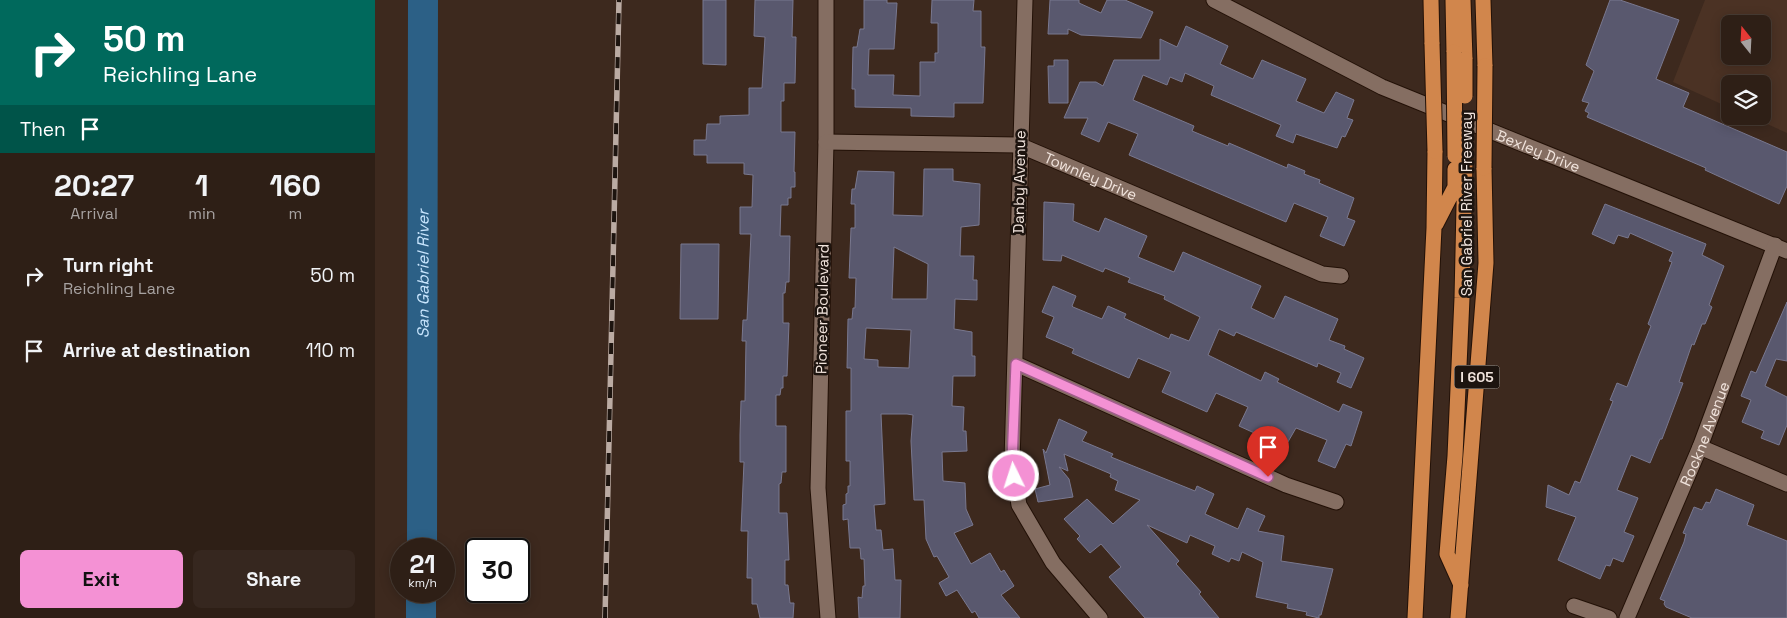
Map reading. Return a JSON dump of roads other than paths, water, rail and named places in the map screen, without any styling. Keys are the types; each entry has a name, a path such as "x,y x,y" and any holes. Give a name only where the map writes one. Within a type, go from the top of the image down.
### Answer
{"highway":[{"name":"San Gabriel River Freeway","path":"1415,618 1434,228 1435,151 1431,0"},
{"path":"1453,0 1460,55"},
{"path":"1461,587 1447,554 1457,426 1462,298 1460,55 1463,0"},
{"name":"San Gabriel River Freeway","path":"1458,618 1486,263 1483,0"},
{"path":"1434,228 1455,187 1460,158"}],"street":[{"name":"Pioneer Boulevard","path":"826,0 826,142 818,488 828,618"},
{"name":"Danby Avenue","path":"1025,0 1019,145 1016,364 1012,462 1019,505 1053,563 1100,618"},
{"name":"Bexley Drive","path":"1214,0 1382,87 1781,248"},
{"name":"Townley Drive","path":"826,142 1019,145 1322,274 1341,276"},
{"name":"Rockne Avenue","path":"1627,618 1700,447 1781,248"},
{"path":"1016,364 1286,485 1336,502"},
{"path":"1700,447 1787,484"},
{"path":"1575,606 1609,618"}],"waterway":[{"name":"San Gabriel River","path":"422,538 423,0"},
{"name":"San Gabriel River","path":"421,603 421,618"}],"railway":[{"path":"605,618 619,0"}]}
